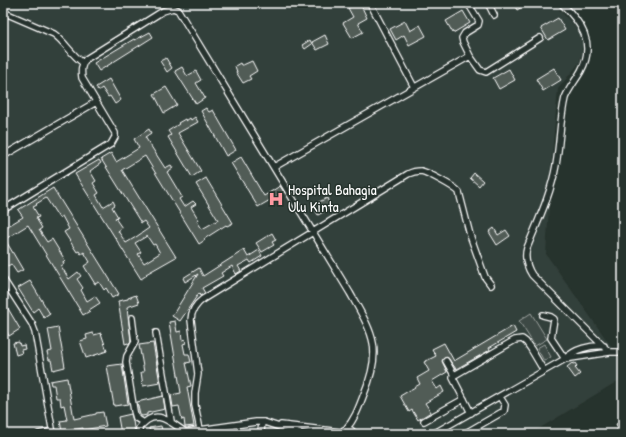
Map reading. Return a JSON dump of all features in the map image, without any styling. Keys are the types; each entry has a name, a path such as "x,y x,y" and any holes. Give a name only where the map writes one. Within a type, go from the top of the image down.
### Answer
{"street":[{"path":"370,3 414,87"},
{"path":"468,3 479,21 478,25 464,34 462,38 470,56 480,70 486,72 540,38"},
{"path":"488,3 494,15"},
{"path":"561,3 576,19 585,34 587,41 587,54 582,70 565,98 552,184 525,254 527,266 531,274 610,352"},
{"path":"3,210 114,141 115,133 82,78 81,67 86,59 163,11 176,6 314,233 363,316 371,334 375,357 371,377 354,419 342,432"},
{"path":"3,12 54,34 60,38 75,57 83,63"},
{"path":"274,167 470,56"},
{"path":"3,156 96,102"},
{"path":"201,432 195,405 198,374 191,320 191,315 194,308 202,299 314,233 408,174 416,171 423,172 460,192 470,235 485,277 491,285"},
{"path":"3,279 5,286 32,324 35,332 53,433 39,434"},
{"path":"543,315 554,319 551,338 565,359"},
{"path":"132,318 135,342 127,356 126,362 135,415 138,420 144,423"},
{"path":"156,333 171,421"},
{"path":"590,346 592,343 591,334"},
{"path":"454,375 517,339 522,339 528,344 544,371"},
{"path":"434,434 565,359 572,353 590,346 604,346"},
{"path":"565,359 610,352 623,352"},
{"path":"446,361 471,413"},
{"path":"464,434 504,411 505,407 500,397"},
{"path":"424,421 464,399"},
{"path":"139,434 139,428 144,423 151,419 158,418 165,418 171,421 183,433 201,432 220,427 262,422 301,434"},
{"path":"271,425 354,433 354,419"},
{"path":"259,434 261,432 262,422"},
{"path":"207,434 220,427"},
{"path":"220,427 224,434"},
{"path":"618,434 623,432"}],"shaded area":[{"name":"Hospital Bahagia Ulu Kinta","path":"3,3 553,3 585,37 580,62 558,89 546,254 623,363 623,378 530,434 3,434"},
{"path":"531,313 547,339 535,346 519,321"},
{"path":"544,344 551,357 544,361 537,348"}],"building":[{"path":"360,3 367,18 358,23 363,32 352,38 343,23 353,17 348,8"},
{"path":"513,3 529,3 517,10"},
{"path":"463,11 470,23 453,33 446,21"},
{"path":"558,18 565,30 548,40 541,28"},
{"path":"405,21 410,31 420,25 426,36 409,45 404,35 396,40 390,29"},
{"path":"150,32 153,37 99,71 94,63 134,39 135,40"},
{"path":"325,35 329,44 317,50 312,42"},
{"path":"310,40 312,44 305,49 302,45"},
{"path":"166,58 172,68 167,72 160,61"},
{"path":"252,61 257,71 249,76 251,79 243,83 236,72 235,66 240,63 243,65"},
{"path":"182,67 187,76 196,71 201,80 196,83 205,98 196,104 175,71"},
{"path":"554,68 561,80 543,91 536,79"},
{"path":"509,69 515,80 499,89 493,78"},
{"path":"109,79 121,100 115,104 102,88 98,91 96,87"},
{"path":"166,87 177,105 164,113 154,94"},
{"path":"206,108 209,112 213,110 236,150 226,156 201,111"},
{"path":"195,117 198,122 178,133 201,171 192,177 168,137 171,135 168,131 185,119 186,121 190,118 191,120"},
{"path":"149,129 151,133 145,137 165,168 171,165 173,168 167,172 182,197 179,199 184,207 193,201 196,204 191,207 199,220 197,221 202,229 218,220 196,184 206,178 233,223 227,226 226,225 204,239 205,240 199,244 145,156 122,170 176,257 146,274 147,275 141,279 75,174 99,160 101,163 90,171 96,181 93,183 99,193 96,195 103,207 113,201 115,205 112,207 118,217 115,218 122,228 118,231 126,243 149,228 144,221 141,223 101,159 111,153 116,162 139,148 134,139","holes":["147,236 153,245 155,244 160,253 144,263 138,254 141,252 135,243"]},
{"path":"241,157 264,196 280,186 284,192 258,207 231,163"},
{"path":"474,173 483,181 479,186 470,178"},
{"path":"53,188 119,294 112,298 106,288 104,290 99,282 95,284 84,266 90,262 84,252 81,254 79,251 77,252 64,232 69,229 62,216 59,218 46,198 33,207 39,217 36,218 42,228 39,230 47,242 52,239 65,260 63,262 64,264 61,266 69,279 78,272 81,276 77,279 83,288 81,290 87,301 95,296 100,303 83,315 28,225 7,238 3,232 3,229 23,217 18,210"},
{"path":"327,198 331,208 318,215 313,205"},
{"path":"494,228 498,235 506,230 510,236 497,245 489,232"},
{"path":"272,233 276,240 272,242 274,245 262,252 256,243"},
{"path":"3,236 23,270 17,273 11,264 5,268 3,265"},
{"path":"244,250 248,257 259,250 262,256 251,263 249,260 238,266 241,271 236,274 232,266 221,273 223,276 202,288 205,293 200,296 199,293 180,321 172,316 198,274 185,282 183,278 199,268 203,276"},
{"path":"30,281 50,314 44,318 38,308 33,312 18,288"},
{"path":"136,295 139,303 127,307 131,341 129,345 128,343 125,344 118,301 128,299"},
{"path":"3,300 20,329 9,336 3,325"},
{"path":"175,321 177,332 181,331 182,340 185,339 186,343 183,344 185,354 189,354 191,362 186,363 191,386 187,387 194,426 185,427 184,419 182,420 179,406 173,407 171,395 181,393 169,322"},
{"path":"513,326 516,332 489,348 490,350 456,369 448,358 444,358 442,361 447,372 432,381 437,389 441,386 444,392 425,403 431,412 418,420 412,410 409,412 400,396 420,384 417,378 429,371 424,362 436,356 432,349 444,343 454,361"},
{"path":"58,327 65,367 53,370 51,360 49,360 47,352 52,351 48,329"},
{"path":"93,333 94,335 101,333 107,351 86,358 80,341 87,339 86,335"},
{"path":"19,342 20,346 24,345 25,349 21,350 22,353 16,355 13,343"},
{"path":"153,343 160,383 143,386 141,372 144,372 139,345"},
{"path":"572,363 575,363 577,366 575,368 580,374 575,378 567,367"},
{"path":"122,364 128,404 114,406 107,366"},
{"path":"67,378 74,419 103,412 106,426 62,432 60,421 67,420 64,405 61,406 60,398 56,398 54,385 51,385 50,381"},
{"path":"163,396 165,409 147,413 147,415 140,415 137,402"},
{"path":"131,414 135,434 121,434 118,417"},
{"path":"623,421 623,426 618,429 616,424"},
{"path":"161,426 163,434 150,434 149,428"}],"place":[{"name":"Hospital Bahagia Ulu Kinta","path":"276,199"}]}
